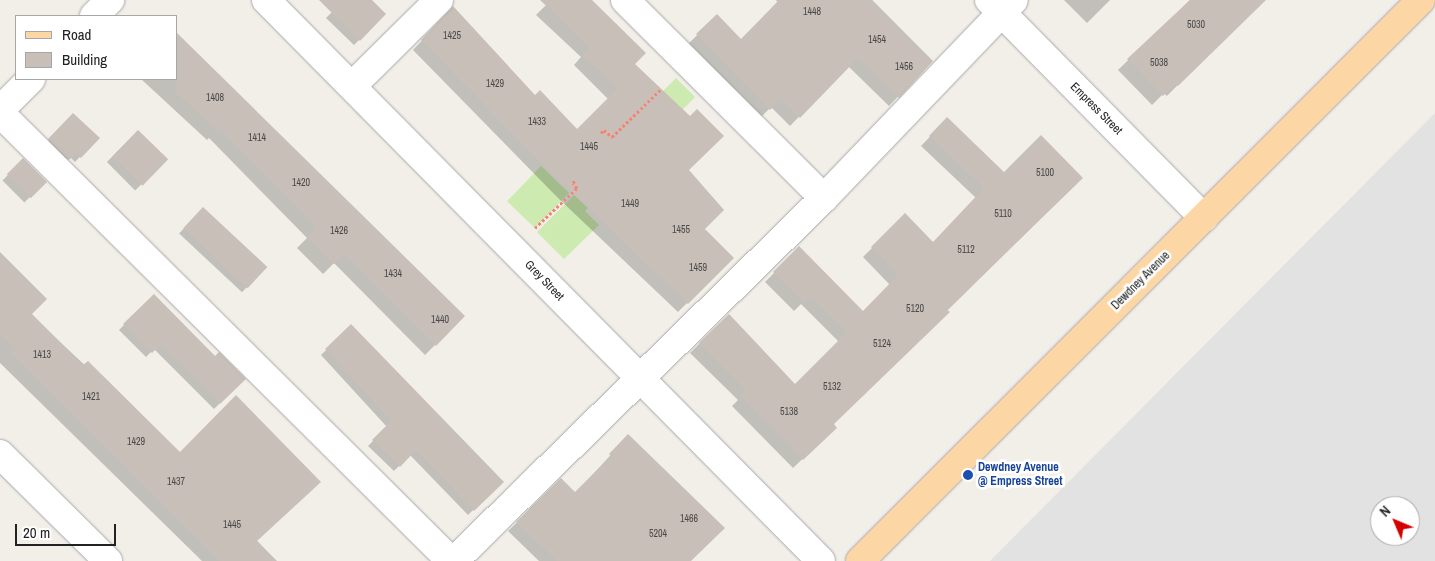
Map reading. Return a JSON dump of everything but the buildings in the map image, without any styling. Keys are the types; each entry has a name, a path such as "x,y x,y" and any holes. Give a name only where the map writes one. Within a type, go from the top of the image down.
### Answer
{"main road":[{"name":"Dewdney Avenue","path":"860,561 1421,0"}],"street":[{"path":"95,15 110,0"},
{"name":"Grey Street","path":"266,0 353,85 638,378 821,561"},
{"path":"353,85 439,0"},
{"path":"625,0 824,198"},
{"path":"30,80 0,111 453,561 824,198 1001,4"},
{"name":"Empress Street","path":"1001,4 1204,218"},
{"path":"0,454 108,561"}],"path":[{"path":"601,133 604,130 612,138 661,89"},
{"path":"533,231 577,188 573,183 575,180"}],"green space":[{"path":"676,78 695,97 636,156 617,137"},
{"path":"541,166 569,193 535,228 507,201"},
{"path":"577,192 590,205 585,211 599,225 564,259 537,232"}],"shaded area":[{"path":"1435,113 1435,561 990,561"}],"place":[{"name":"Dewdney Avenue @ Empress Street","path":"968,475"}]}
